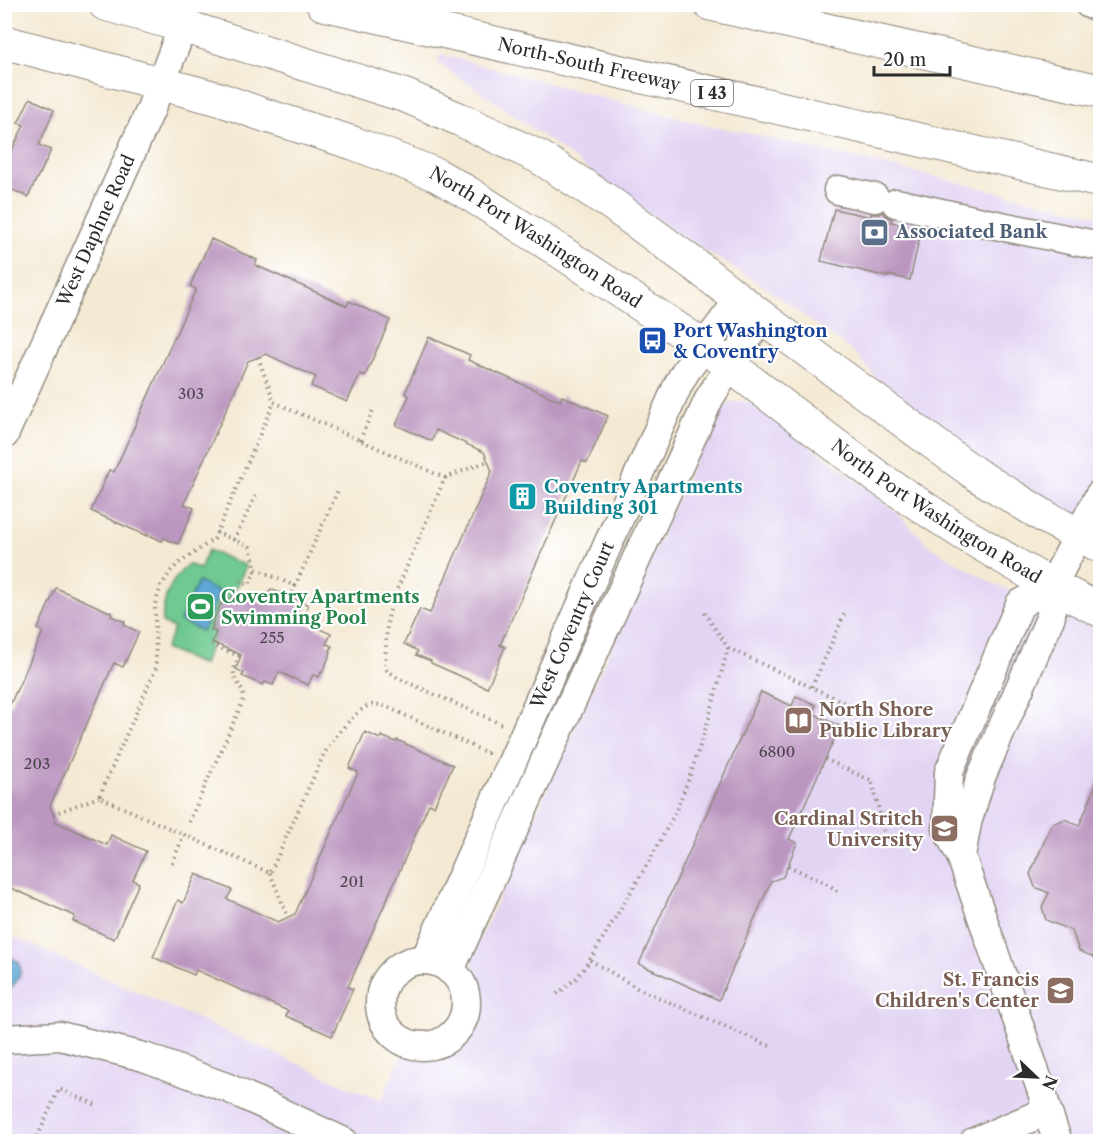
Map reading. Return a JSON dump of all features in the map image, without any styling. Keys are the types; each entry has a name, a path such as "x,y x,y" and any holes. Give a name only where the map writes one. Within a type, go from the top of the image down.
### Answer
{"main road":[{"path":"105,4 406,96 539,158 609,202 977,475 1089,541"},
{"name":"North-South Freeway","path":"323,4 1101,181"},
{"path":"710,4 1101,91"},
{"name":"North Port Washington Road","path":"4,42 219,99 353,143 437,175 555,248 717,357 879,478 964,534 1052,586 1101,610"}],"street":[{"path":"1089,4 1101,7"},
{"name":"West Daphne Road","path":"4,435 16,380 161,83 183,26"},
{"path":"838,189 986,223 1101,246"},
{"name":"West Coventry Court","path":"437,965 678,385 686,372 717,357 750,308"},
{"path":"1058,1142 961,856 947,829 949,772 1020,604 1052,586 1089,541 1101,494"},
{"path":"4,1039 60,1036 144,1057 228,1088 344,1142"},
{"path":"974,1142 1047,1111"}],"path":[{"path":"99,797 156,668 155,612 161,586 178,564 214,539 274,402 258,357"},
{"path":"274,402 445,478"},
{"path":"360,440 374,408"},
{"path":"488,461 445,478 392,601 387,623 385,665 387,670 398,678 502,724"},
{"path":"291,597 339,488"},
{"path":"234,540 256,495"},
{"path":"216,532 250,547 256,569 249,585 240,581"},
{"path":"256,569 295,586"},
{"path":"812,687 846,611"},
{"path":"704,612 728,648 856,708"},
{"path":"189,822 244,699 233,675 233,669 239,656 211,644"},
{"path":"557,994 577,978 590,960 674,815 690,776 709,718 728,648"},
{"path":"270,873 324,754 337,736 366,707 385,706 487,753 488,751"},
{"path":"825,759 872,781 885,831"},
{"path":"53,814 99,797 270,873 288,917"},
{"path":"172,863 184,835"},
{"path":"788,866 825,883 840,893"},
{"path":"590,960 637,988 772,1047"},
{"path":"35,1142 59,1089 99,1106"}],"shaded area":[{"path":"440,54 704,125 757,135 1100,216 1100,528 984,462 888,393 856,354 762,285 671,230 520,119 438,63"},
{"path":"732,402 751,402 885,501 931,547 992,583 1100,630 1100,1141 5,1142 5,933 381,1101 402,1054 428,1058 436,1056 461,1042 468,1035 478,1001 471,975 474,953 711,424 719,409"}],"green space":[{"path":"208,550 246,566 230,601 226,599 221,604 211,630 216,632 203,665 165,649 174,628 162,623 168,590 176,577 188,564 200,569"}],"water":[{"name":"Coventry Apartments Swimming Pool","path":"198,582 220,592 202,631 180,621"},
{"path":"5,954 19,962 20,975 16,983 5,991"}],"building":[{"path":"30,98 54,110 39,145 51,150 28,197 4,186 4,167 24,125 18,123"},
{"name":"Associated Bank","path":"834,209 871,217 871,214 883,212 892,219 891,222 921,231 910,280 821,261"},
{"path":"211,239 257,260 255,265 347,306 349,301 390,320 365,376 360,374 347,402 311,386 316,377 266,354 248,361 184,504 194,508 178,544 164,538 162,541 147,534 147,536 91,511 109,470 114,472 196,289 190,286"},
{"name":"Coventry Apartments Building 301","path":"429,337 470,355 468,360 560,401 562,396 608,416 587,463 582,461 500,645 505,647 487,688 431,663 416,655 418,651 404,644 420,609 430,613 492,471 484,452 436,430 432,441 396,425 409,396 405,393"},
{"path":"56,588 112,613 111,616 139,632 123,667 114,663 50,806 56,822 107,845 111,835 146,851 133,880 139,883 114,939 73,921 75,916 4,885 4,718 43,632 38,629"},
{"path":"271,589 308,605 302,621 331,634 326,644 332,646 331,652 322,673 319,677 313,675 308,685 279,672 273,685 265,682 263,685 242,676 244,673 236,669 241,655 212,642 216,632 211,630 212,624 221,603 223,604 226,599 230,601 235,591 264,604"},
{"path":"761,692 792,706 796,696 816,705 812,713 840,726 789,839 797,843 783,877 771,881 719,1000 639,964"},
{"path":"365,732 380,739 381,736 396,742 397,740 453,765 434,806 429,804 348,987 353,989 332,1036 286,1016 288,1011 196,970 194,975 153,957 178,900 183,903 196,874 232,890 227,899 278,922 295,914 358,772 349,768"},
{"path":"1100,776 1101,960 1079,951 1072,931 1046,920 1042,907 1049,893 1035,887 1030,874 1052,824 1065,819 1079,826"}],"place":[{"name":"Associated Bank","path":"875,232"},
{"name":"Port Washington & Coventry","path":"652,341"},
{"name":"Coventry Apartments Building 301","path":"523,497"},
{"name":"Coventry Apartments Swimming Pool","path":"200,607"},
{"name":"North Shore Public Library","path":"798,720"},
{"name":"Cardinal Stritch University","path":"944,829"},
{"name":"St. Francis Children's Center","path":"1060,990"}]}
